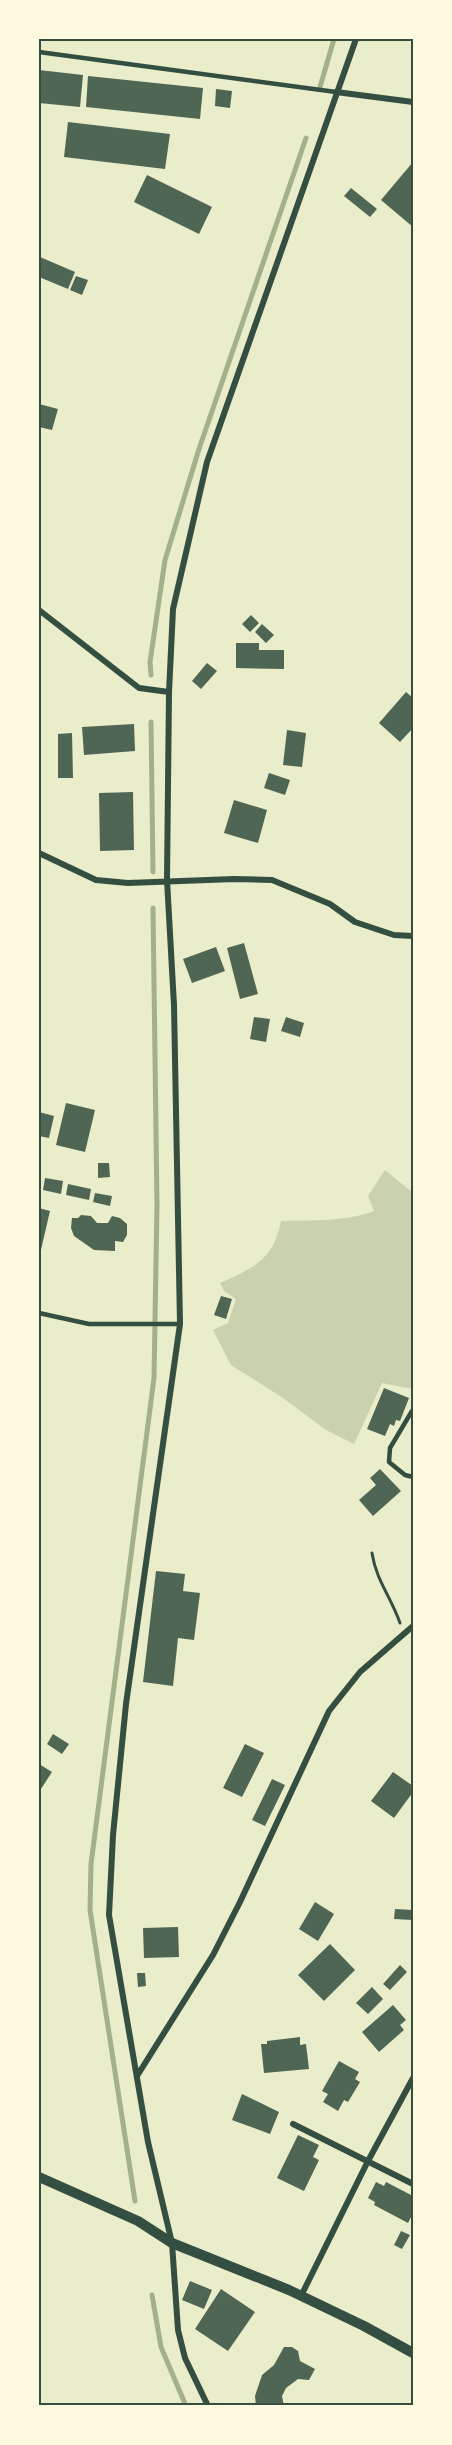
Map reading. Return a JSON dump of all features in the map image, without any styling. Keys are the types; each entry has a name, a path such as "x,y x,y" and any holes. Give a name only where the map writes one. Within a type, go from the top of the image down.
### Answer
{"street":[{"path":"208,2406 185,2358 178,2330 172,2243 148,2142 109,1915 110,1879 126,1704 180,1324 174,1005 167,880 169,692 173,609 207,462 356,39"},
{"path":"336,92 413,102"},
{"path":"39,610 140,688 169,692"},
{"path":"39,852 96,880 128,884 167,880 272,880 330,904 356,922 394,935 413,936"},
{"path":"137,2077 174,2021 224,1934 329,1711 360,1672 413,1626"},
{"path":"301,2296 413,2078"},
{"path":"293,2124 413,2184"},
{"path":"39,2177 138,2221 172,2243 301,2296 364,2326 413,2354"}],"lane":[{"path":"39,52 336,92"},
{"path":"39,1313 89,1324 180,1324"},
{"path":"412,1411 390,1448 388,1462 413,1478"}],"path":[{"path":"372,1553 375,1573 392,1599 404,1634"}],"green space":[{"path":"385,1170 413,1193 413,1389 382,1383 354,1444 326,1430 283,1398 231,1365 213,1330 228,1323 236,1299 224,1291 220,1283 261,1261 273,1245 281,1221 340,1219 374,1211 368,1196"}],"building":[{"path":"39,70 83,75 80,107 39,103"},
{"path":"88,76 203,88 200,119 86,107"},
{"path":"216,89 232,91 230,108 215,106"},
{"path":"68,122 170,134 165,169 64,157"},
{"path":"413,162 413,227 381,200"},
{"path":"147,175 212,207 199,234 134,202"},
{"path":"351,188 377,209 370,217 344,196"},
{"path":"40,257 75,272 68,289 39,277"},
{"path":"76,276 88,280 82,295 70,290"},
{"path":"39,404 58,409 52,430 39,427"},
{"path":"251,615 259,623 250,632 242,624"},
{"path":"262,624 274,635 266,643 255,632"},
{"path":"236,643 259,643 259,650 284,650 284,669 236,668"},
{"path":"207,663 217,671 201,689 192,681"},
{"path":"406,692 413,698 413,728 400,742 379,723"},
{"path":"134,724 135,751 84,755 82,727"},
{"path":"287,730 306,733 302,767 283,765"},
{"path":"72,733 73,778 58,778 58,734"},
{"path":"269,773 290,780 285,795 264,788"},
{"path":"133,792 134,850 100,851 99,793"},
{"path":"234,800 267,810 258,843 224,833"},
{"path":"244,943 258,994 240,999 227,948"},
{"path":"216,947 225,971 192,983 183,959"},
{"path":"254,1017 270,1019 266,1042 250,1039"},
{"path":"286,1017 304,1023 300,1037 281,1031"},
{"path":"66,1103 95,1110 85,1152 56,1145"},
{"path":"39,1112 54,1116 49,1138 39,1136"},
{"path":"98,1163 109,1163 110,1177 98,1178"},
{"path":"45,1178 63,1181 61,1194 43,1190"},
{"path":"68,1184 91,1189 89,1200 66,1195"},
{"path":"95,1193 112,1196 110,1206 93,1202"},
{"path":"39,1208 50,1211 40,1254 39,1254"},
{"path":"81,1215 91,1216 97,1223 108,1223 112,1216 120,1218 127,1224 127,1235 123,1242 115,1241 115,1251 94,1250 74,1236 71,1228 72,1218 78,1218"},
{"path":"221,1296 232,1299 226,1319 214,1315"},
{"path":"384,1388 409,1398 400,1421 396,1420 394,1426 390,1424 385,1436 367,1429"},
{"path":"380,1469 401,1491 373,1516 359,1500 376,1485 370,1478"},
{"path":"156,1571 185,1574 183,1591 200,1593 194,1640 178,1638 173,1686 143,1682"},
{"path":"53,1734 69,1744 62,1754 47,1744"},
{"path":"245,1744 264,1753 242,1797 223,1788"},
{"path":"39,1764 52,1772 39,1792"},
{"path":"393,1772 413,1786 413,1792 394,1818 371,1801"},
{"path":"272,1779 285,1785 265,1826 252,1820"},
{"path":"315,1902 334,1914 318,1941 299,1929"},
{"path":"395,1909 413,1910 413,1920 394,1919"},
{"path":"178,1927 179,1957 144,1958 143,1928"},
{"path":"330,1944 355,1970 324,2001 298,1975"},
{"path":"400,1965 407,1972 390,1990 383,1984"},
{"path":"137,1973 145,1973 146,1986 138,1987"},
{"path":"372,1987 383,1999 368,2014 356,2003"},
{"path":"393,2005 406,2020 400,2025 404,2030 379,2052 362,2032"},
{"path":"300,2037 300,2045 306,2044 309,2069 264,2073 261,2044 267,2044 267,2041"},
{"path":"339,2061 359,2072 355,2079 360,2082 348,2102 344,2100 338,2111 323,2102 328,2094 322,2091"},
{"path":"242,2094 279,2112 270,2134 232,2120"},
{"path":"298,2135 319,2145 313,2157 319,2160 304,2191 277,2178"},
{"path":"376,2182 384,2186 386,2182 413,2196 413,2213 408,2223 374,2205 375,2202 368,2198"},
{"path":"401,2231 410,2235 402,2249 394,2245"},
{"path":"190,2281 212,2290 204,2309 182,2300"},
{"path":"221,2289 255,2312 228,2351 195,2329"},
{"path":"284,2347 292,2347 298,2351 300,2361 315,2369 309,2380 298,2379 286,2388 282,2396 284,2406 256,2406 255,2396 262,2375 274,2365"}],"waterway":[{"path":"320,87 334,39"},
{"path":"151,675 150,662 165,560 199,449 306,138"},
{"path":"151,722 153,872"},
{"path":"135,2201 90,1910 91,1864 154,1378 157,1205 153,908"},
{"path":"152,2295 161,2347 186,2406"}]}
